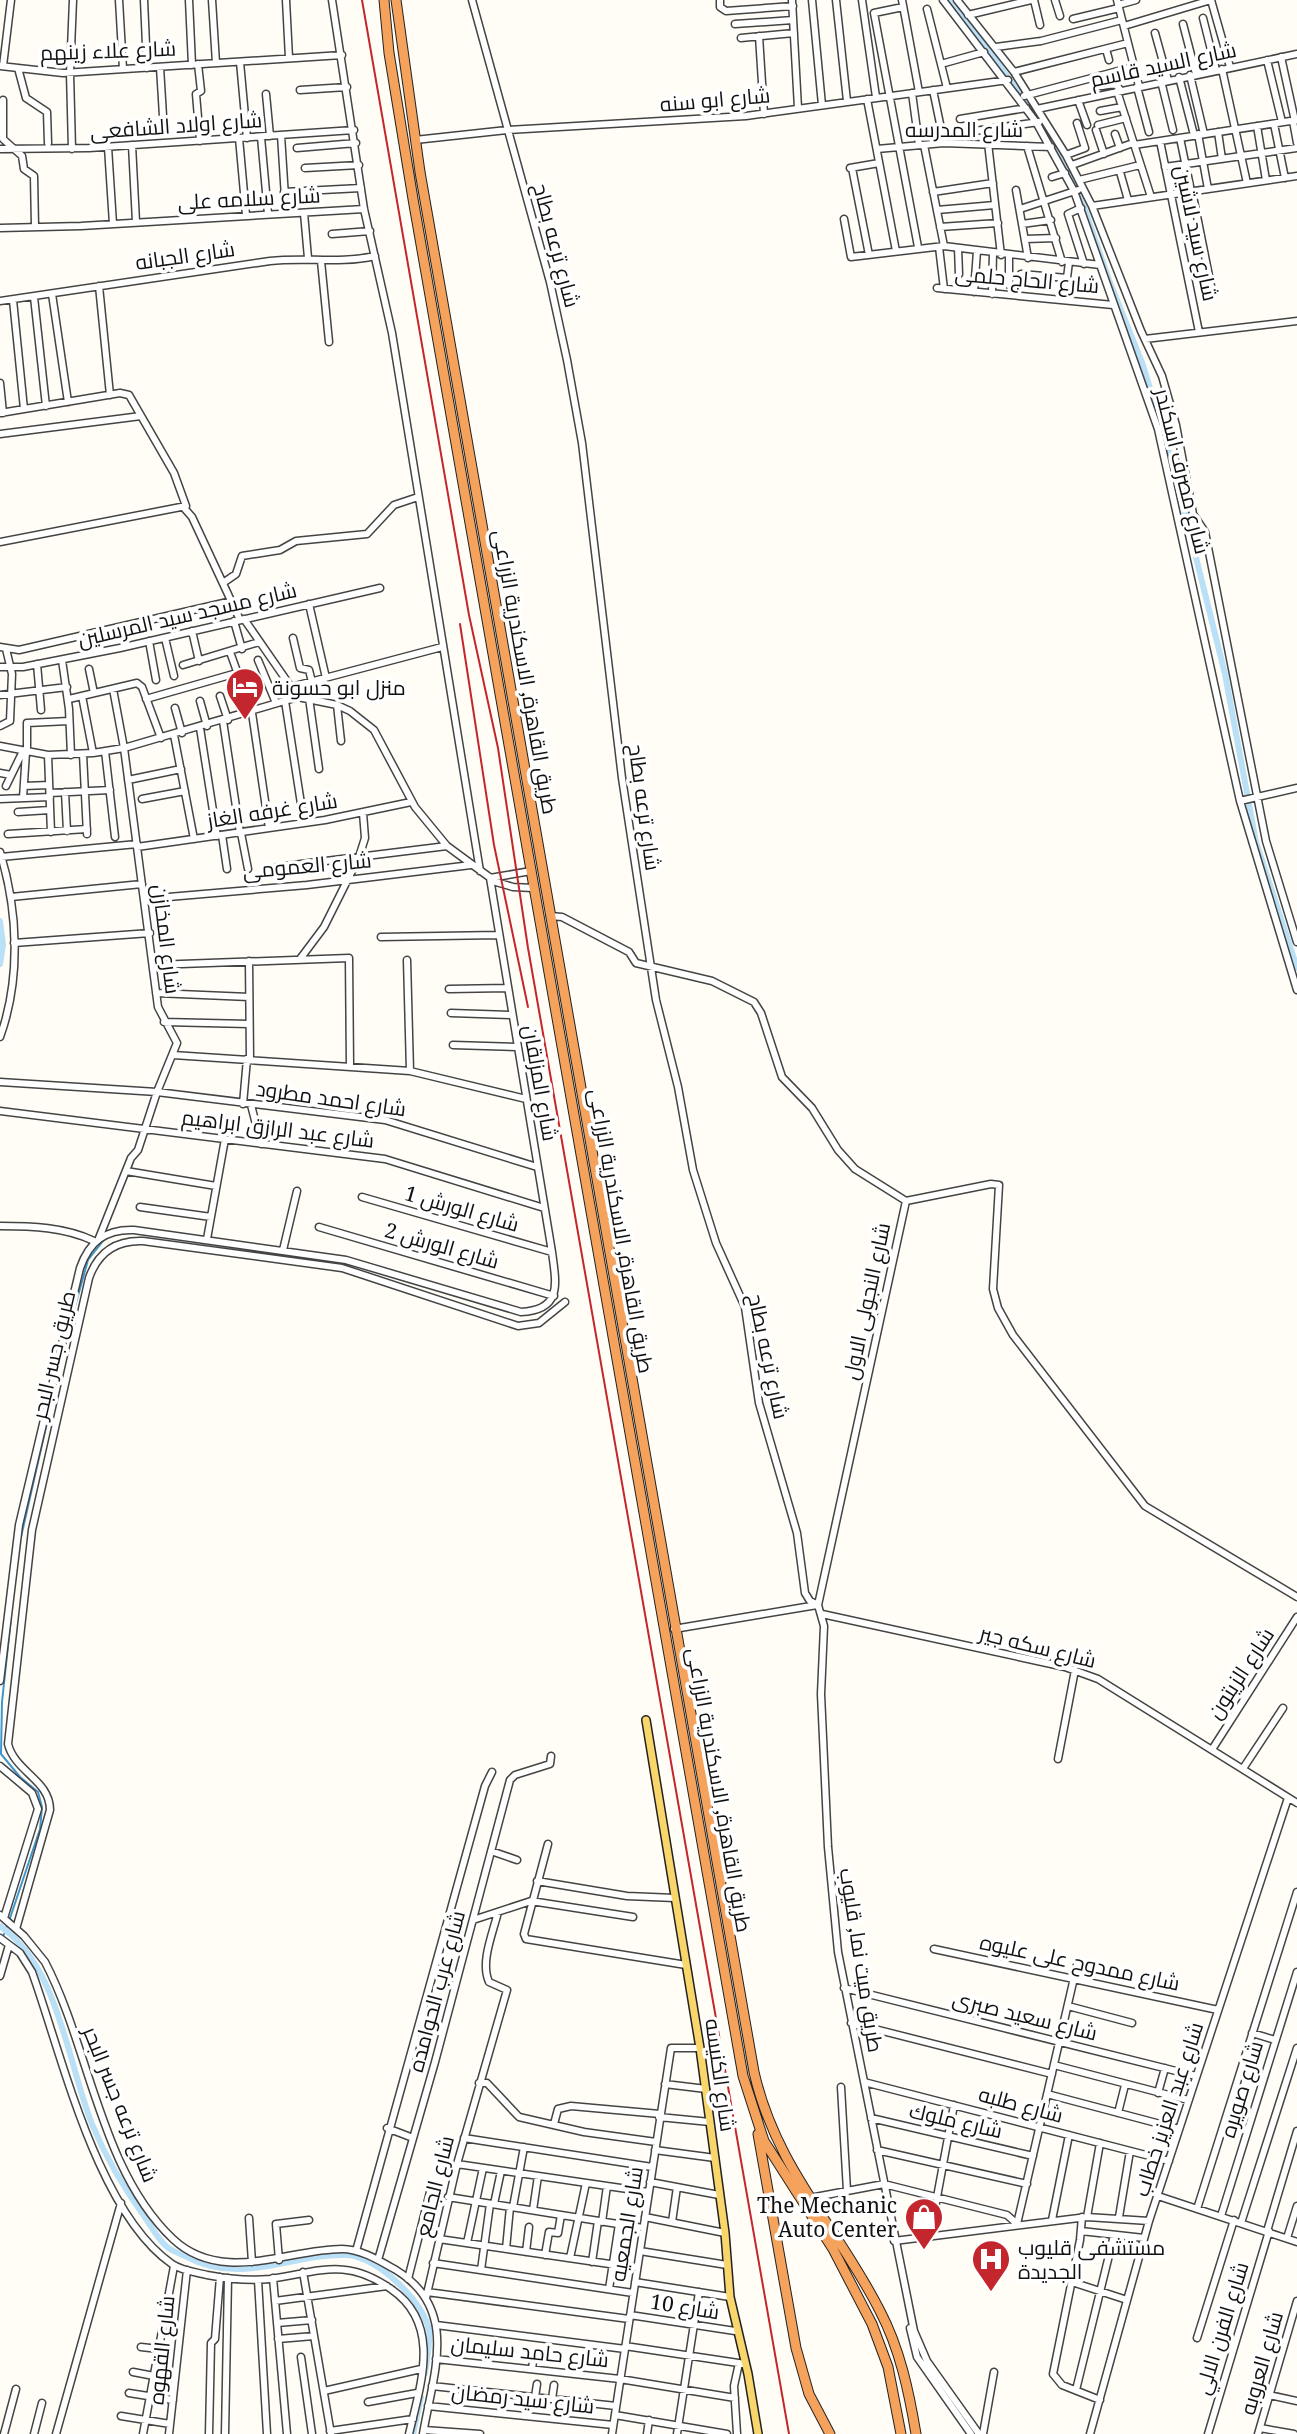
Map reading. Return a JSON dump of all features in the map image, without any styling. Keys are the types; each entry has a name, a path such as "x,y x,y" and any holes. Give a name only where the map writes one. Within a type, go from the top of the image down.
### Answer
{"highway":[{"name":"طريق القاهرة, الاسكندرية الزراعى","path":"396,0 415,140 674,1629 760,2096 775,2138 882,2313 907,2384 916,2434"},
{"name":"طريق القاهرة, الاسكندرية الزراعى","path":"383,2 411,186 743,2076 757,2125 777,2164 856,2291 882,2349 901,2434"},
{"path":"757,2125 796,2348 808,2394 830,2434"}],"main road":[{"name":"شارع الكنيسه","path":"646,1720 706,2089 735,2331 758,2434"}],"street":[{"path":"2,66 11,0"},
{"path":"72,149 70,73 73,0"},
{"path":"119,0 123,69"},
{"path":"144,0 147,68"},
{"path":"189,0 195,65 201,92 196,94 200,141"},
{"path":"212,0 216,63"},
{"path":"286,0 289,58"},
{"path":"332,0 364,209 392,333 442,647 464,760 480,871"},
{"name":"شارع ترعه بطاح","path":"472,0 561,324 582,443 622,775 651,965 693,1170 716,1243 745,1307 759,1403 797,1533 805,1593 810,1601 818,1605"},
{"path":"720,0 722,9 792,3 798,108"},
{"path":"812,0 822,105"},
{"path":"836,0 847,102"},
{"path":"862,0 876,97"},
{"path":"881,0 883,9"},
{"name":"شارع مصرف اسكندر","path":"943,0 1036,122 1081,208 1158,429 1240,801 1297,990"},
{"name":"شارع مصرف اسكندر","path":"957,0 1016,75 1072,165 1092,206 1170,397 1193,514 1205,532 1266,841 1297,942"},
{"path":"993,0 997,9"},
{"path":"968,15 1032,0 1040,25"},
{"path":"1055,0 1060,16"},
{"path":"1073,19 1136,0"},
{"path":"996,47 1041,41 1211,0 1230,67"},
{"path":"918,247 874,13 903,4 922,145 937,210 941,246"},
{"path":"1118,4 1149,132"},
{"path":"927,9 947,88"},
{"path":"1203,18 1236,129 1247,183"},
{"path":"735,24 793,20"},
{"path":"1183,24 1193,74 1208,189"},
{"path":"741,38 794,33"},
{"path":"1155,33 1173,130"},
{"path":"759,36 764,114"},
{"name":"شارع ابو سنه","path":"415,140 507,130 764,114 1006,80 1128,43"},
{"path":"1106,49 1109,60"},
{"path":"941,64 984,52"},
{"name":"شارع السيد قاسم","path":"1037,109 1297,54"},
{"name":"شارع علاء زينهم","path":"2,66 70,73 342,55"},
{"path":"1165,167 1279,151 1297,146 1295,121 1281,57"},
{"path":"1267,60 1282,122"},
{"path":"240,62 247,138"},
{"path":"1018,97 1133,66"},
{"path":"160,67 163,116"},
{"path":"18,68 26,98 47,112 48,143"},
{"path":"1179,77 1199,134"},
{"path":"1101,86 1116,84 1151,197"},
{"path":"300,90 347,87"},
{"path":"933,90 944,143"},
{"path":"266,94 270,136"},
{"path":"867,99 896,250"},
{"path":"2,100 3,139 23,157 24,169 34,176 35,227"},
{"path":"1078,100 1087,125"},
{"path":"1100,111 1122,107"},
{"path":"960,119 1026,108"},
{"path":"1104,153 1097,128 1125,118"},
{"path":"967,132 1044,121"},
{"path":"1072,165 1133,144 1295,121"},
{"path":"1066,155 1085,146 1077,123"},
{"path":"1274,124 1285,178"},
{"path":"1256,126 1266,180"},
{"name":"شارع اولاد الشافعى","path":"0,149 72,149 354,130"},
{"path":"1218,132 1222,159"},
{"path":"1115,134 1120,148"},
{"path":"281,135 286,214"},
{"path":"261,137 268,214"},
{"path":"239,138 246,215"},
{"path":"1180,138 1212,291"},
{"name":"شارع سيد لاشين","path":"1160,141 1199,332"},
{"path":"297,148 356,143"},
{"name":"شارع المدرسه","path":"877,149 944,143 1051,147"},
{"path":"988,144 1009,285"},
{"path":"132,145 136,222"},
{"path":"1021,274 1067,278 1065,262 1027,146"},
{"path":"108,147 113,224"},
{"path":"869,255 850,168 879,163"},
{"path":"306,168 359,164"},
{"path":"1079,180 1140,165"},
{"path":"1119,172 1128,200"},
{"path":"1052,177 1065,173"},
{"path":"1092,206 1297,176"},
{"path":"933,192 993,183"},
{"path":"284,192 361,188"},
{"path":"1020,209 1083,188"},
{"path":"1016,190 1028,258"},
{"path":"937,210 995,205"},
{"path":"1081,208 1068,214 1084,264"},
{"name":"شارع سلامه على","path":"0,228 364,209"},
{"path":"304,213 309,258"},
{"path":"844,219 851,257 941,246 1100,265"},
{"path":"1022,224 1051,220"},
{"path":"940,228 998,223"},
{"path":"331,234 370,231"},
{"path":"1025,239 1056,238"},
{"name":"شارع الحاج حلمى","path":"941,246 940,289 1113,305"},
{"path":"958,248 959,274"},
{"path":"974,292 977,251"},
{"path":"992,294 993,253"},
{"name":"شارع الجبانه","path":"0,301 309,258 337,262 375,256"},
{"path":"321,261 329,342"},
{"path":"99,286 110,395"},
{"path":"52,294 68,402"},
{"path":"34,297 47,405"},
{"path":"13,300 24,409"},
{"path":"1145,339 1297,321"},
{"path":"1125,337 1141,331"},
{"path":"0,383 1,413 120,393 131,396 174,473 186,501 185,509 192,517 232,601 239,620 242,649"},
{"path":"0,435 141,416"},
{"path":"223,583 236,574 244,556 278,551 300,541 367,534 394,505 418,497"},
{"path":"0,542 185,509"},
{"name":"شارع مسجد سيد المرسلين","path":"0,667 62,660 380,588"},
{"path":"0,726 10,721 10,666 3,648 19,650 232,601"},
{"path":"309,604 326,678"},
{"path":"239,620 259,642 298,697"},
{"path":"192,631 199,661"},
{"path":"165,638 174,676"},
{"path":"293,638 300,668 309,670 312,682"},
{"path":"149,641 156,680"},
{"path":"183,665 259,642"},
{"path":"291,687 442,647"},
{"path":"230,652 252,713 269,828"},
{"path":"62,660 69,699 71,755"},
{"path":"258,660 276,703"},
{"path":"37,664 41,710"},
{"path":"89,669 94,693"},
{"path":"146,699 237,673"},
{"path":"69,699 140,685 161,738"},
{"path":"0,695 67,687"},
{"name":"شارع المخازن","path":"113,689 124,748 159,1013 176,1038 173,1055"},
{"path":"82,696 93,752"},
{"path":"220,696 248,869"},
{"path":"0,746 48,755 83,754 124,748 178,734 298,697 337,705 350,711 374,730 411,802 447,846 490,878 510,887 533,888"},
{"path":"309,698 319,769"},
{"path":"200,701 227,869"},
{"path":"285,701 304,823"},
{"path":"337,705 341,741"},
{"path":"175,708 181,769 194,839"},
{"path":"23,798 27,723 69,721"},
{"path":"105,751 115,837"},
{"path":"6,786 25,752"},
{"path":"8,834 87,832 83,754"},
{"path":"48,755 51,832"},
{"path":"128,780 181,769"},
{"path":"0,773 11,775"},
{"path":"24,786 50,792"},
{"path":"1240,801 1297,788"},
{"path":"0,799 23,798 50,792 110,790"},
{"path":"142,799 185,791"},
{"path":"65,792 68,831"},
{"name":"شارع غرفه الغاز","path":"1,854 137,846 220,836 363,813 411,802"},
{"path":"18,812 50,810"},
{"path":"300,959 324,927 359,857 365,838 363,813"},
{"path":"277,867 447,846"},
{"path":"0,1037 9,1007 14,943 11,897 1,854"},
{"name":"شارع العمومى","path":"145,899 471,865"},
{"path":"490,878 531,871"},
{"name":"شارع المزلقان","path":"490,878 552,1252 555,1294"},
{"path":"11,897 142,884"},
{"name":"شارع النجولى الاول","path":"550,916 562,917 629,952 636,962 712,981 754,1002 761,1013 782,1077 812,1108 838,1150 855,1169 906,1201 818,1605"},
{"path":"14,943 150,933"},
{"path":"381,937 498,935"},
{"path":"154,965 345,957 351,964 350,1066"},
{"path":"407,960 411,1071"},
{"path":"249,961 247,1104 261,1144"},
{"path":"449,989 507,988"},
{"path":"156,993 249,997"},
{"path":"451,1013 511,1015"},
{"path":"164,1023 249,1024"},
{"path":"453,1045 517,1048"},
{"path":"96,1240 138,1150 157,1092 173,1055 411,1071 526,1099"},
{"name":"شارع احمد مطرود","path":"0,1082 157,1092 390,1121 537,1167"},
{"name":"شارع عبد الرازق ابراهيم","path":"0,1111 399,1162 544,1208"},
{"path":"207,1239 225,1139"},
{"path":"126,1171 216,1186"},
{"path":"906,1201 999,1185 993,1289 998,1308 1013,1335 1144,1506 1297,1597"},
{"path":"284,1250 297,1191"},
{"name":"شارع الورش 1","path":"362,1197 552,1252"},
{"path":"140,1207 211,1217"},
{"path":"0,1226 46,1228 96,1240 125,1230 207,1239 357,1262 521,1312 538,1309 555,1294"},
{"name":"شارع الورش 2","path":"319,1227 555,1294"},
{"name":"طريق جسر البحر","path":"0,1681 19,1525 75,1284 83,1259 96,1240"},
{"name":"طريق جسر البحر","path":"16,1929 50,1805 44,1788 13,1760 7,1735 32,1530 87,1287 93,1267 108,1248 119,1243 143,1241 342,1268 518,1326 539,1323 565,1303"},
{"path":"75,1284 87,1287"},
{"path":"674,1629 818,1605"},
{"name":"طريق ميت نما, قليوب","path":"818,1605 822,1614 821,1694 828,1846 844,1988 917,2357 971,2434"},
{"name":"شارع سكه جير","path":"822,1614 1074,1670 1116,1687 1297,1803"},
{"name":"شارع الزيتون","path":"1213,1748 1297,1617"},
{"path":"1058,1759 1074,1670"},
{"path":"1244,1767 1283,1708"},
{"name":"شارع عرب الحوامده","path":"378,2260 473,1920 509,1780 515,1775 550,1764 551,1756"},
{"path":"0,1766 32,1793 38,1809 2,1917"},
{"path":"356,2251 387,2128 485,1786 492,1773"},
{"name":"شارع عبد العزيز خطاب","path":"1090,2434 1149,2221 1289,1798"},
{"path":"548,1844 531,1901 524,1934 526,1939 687,1965"},
{"path":"491,1851 517,1860"},
{"path":"537,1881 626,1896 675,1898"},
{"path":"1198,2209 1297,1892"},
{"path":"473,1920 531,1901 633,1917"},
{"name":"شارع الجامع","path":"426,2295 448,2197 507,1990 488,1982 486,1976 486,1963 498,1912"},
{"name":"شارع ترعه جسر البحر","path":"2,1917 36,1949 52,1974 120,2156 147,2209 169,2235 188,2251 211,2259 252,2262 326,2251 356,2251 378,2260 408,2279 426,2295 436,2325 436,2359 423,2432"},
{"name":"شارع ترعه جسر البحر","path":"1,1940 9,1945 32,1972 89,2138 121,2203 150,2242 174,2266 224,2278 258,2280 345,2268 364,2273 387,2286 411,2306 421,2324 424,2342 410,2434"},
{"path":"0,1976 9,1945"},
{"name":"شارع ممدوح على عليوه","path":"934,1949 1218,2010"},
{"path":"1017,2224 1077,1965"},
{"name":"شارع صويره","path":"1221,2216 1297,1972"},
{"name":"شارع سعيد صبرى","path":"844,1988 1196,2076"},
{"path":"1068,2007 1132,2022"},
{"path":"851,2023 1052,2074"},
{"path":"1252,2033 1275,2040"},
{"name":"شارع الجمعيه","path":"612,2434 672,2048 700,2048"},
{"path":"1197,2337 1297,2049"},
{"path":"1054,2065 1188,2100"},
{"path":"1158,2093 1165,2068"},
{"path":"479,2082 487,2083 519,2117 715,2158"},
{"name":"شارع طلبه","path":"864,2082 1169,2161"},
{"path":"665,2084 706,2089"},
{"path":"1118,2113 1125,2085"},
{"path":"841,2087 847,2191"},
{"path":"1047,2094 1179,2129"},
{"path":"930,2235 954,2105"},
{"path":"554,2124 558,2109 571,2106 710,2122"},
{"name":"شارع ملوك","path":"871,2118 1033,2156"},
{"path":"387,2128 413,2138"},
{"name":"شارع الفرن الالي","path":"1208,2434 1297,2131"},
{"path":"1052,2220 1069,2135"},
{"path":"464,2138 652,2167"},
{"path":"1100,2143 1053,2370 1055,2379 1100,2400"},
{"path":"506,2249 524,2147"},
{"path":"877,2150 1027,2184"},
{"path":"1119,2217 1130,2151"},
{"path":"457,2164 648,2193"},
{"path":"467,2243 483,2168"},
{"path":"481,2270 492,2204 501,2171"},
{"path":"533,2210 538,2176"},
{"path":"650,2182 719,2195"},
{"path":"570,2258 586,2183"},
{"path":"810,2198 884,2184 1007,2215 1017,2224"},
{"path":"592,2262 607,2186"},
{"path":"672,2222 677,2187"},
{"path":"408,2279 431,2188"},
{"path":"1158,2196 1297,2242"},
{"path":"448,2197 643,2228"},
{"path":"56,2434 121,2203"},
{"path":"1287,2238 1297,2206"},
{"path":"545,2255 550,2232 558,2232 561,2215"},
{"path":"645,2217 725,2233"},
{"path":"894,2241 1084,2217 1119,2217 1149,2221"},
{"path":"249,2218 252,2262"},
{"path":"279,2260 276,2224 309,2220"},
{"path":"609,2289 619,2224"},
{"path":"526,2252 529,2227"},
{"path":"1081,2231 1144,2238"},
{"path":"1076,2390 1114,2235"},
{"path":"439,2239 637,2268"},
{"path":"640,2251 727,2265"},
{"path":"433,2263 633,2293"},
{"path":"143,2434 174,2266"},
{"name":"شارع القهوه","path":"169,2434 187,2270"},
{"path":"303,2272 331,2432 413,2419"},
{"path":"209,2434 211,2343 215,2339 224,2278"},
{"path":"224,2278 225,2434"},
{"path":"273,2278 287,2434"},
{"path":"258,2280 267,2434"},
{"path":"635,2282 730,2297"},
{"path":"1072,2282 1128,2300"},
{"path":"275,2301 387,2286"},
{"path":"677,2434 699,2292"},
{"name":"شارع 10","path":"426,2295 694,2324 735,2331"},
{"name":"شارع العروبه","path":"1259,2431 1297,2301"},
{"name":"طريق ميت نما, قليوب","path":"909,2316 927,2361 981,2434"},
{"path":"277,2323 312,2320"},
{"path":"436,2325 742,2363 735,2398 737,2434"},
{"path":"278,2339 314,2336"},
{"path":"141,2347 159,2349"},
{"path":"532,2369 534,2354"},
{"path":"301,2357 312,2434"},
{"name":"شارع حامد سليمان","path":"436,2359 620,2379 735,2398"},
{"path":"324,2391 421,2369"},
{"path":"133,2372 154,2376"},
{"path":"981,2434 994,2372"},
{"path":"535,2397 537,2384"},
{"path":"552,2399 554,2385"},
{"path":"432,2386 616,2406"},
{"path":"4,2434 16,2389"},
{"path":"129,2393 173,2400"},
{"path":"368,2402 417,2393"},
{"path":"1269,2395 1297,2401"},
{"path":"34,2434 42,2403"},
{"name":"شارع سيد رمضان","path":"428,2406 613,2425"},
{"path":"615,2414 727,2434"},
{"path":"121,2416 170,2424"},
{"path":"647,2434 649,2420"},
{"path":"1259,2431 1292,2434"},
{"path":"423,2432 480,2434"}],"waterway":[{"path":"951,0 1041,122 1073,175 1109,280 1143,365 1174,469 1225,674 1256,842 1297,968"},
{"path":"0,921 3,945 0,964"},
{"path":"67,1335 88,1260 103,1241"},
{"path":"21,1537 61,1361"},
{"path":"9,1921 40,1829 42,1807 38,1792 20,1777 1,1754 2,1702 11,1618"},
{"path":"0,1926 20,1944 36,1965 59,2017 97,2137 122,2183 163,2243 173,2251 206,2265 227,2269 247,2269 326,2256 359,2257 397,2282 426,2319 429,2336 425,2373"},
{"path":"3,1937 7,1926"},
{"path":"413,2434 421,2397"}],"railway":[{"path":"362,0 469,615 498,748 528,948 789,2434"},
{"path":"460,624 494,845 528,1007"}],"place":[{"name":"منزل ابو حسونة","path":"245,721"},
{"name":"The Mechanic Auto Center","path":"924,2251"},
{"name":"مستشفى قليوب الجديدة","path":"991,2293"}]}
